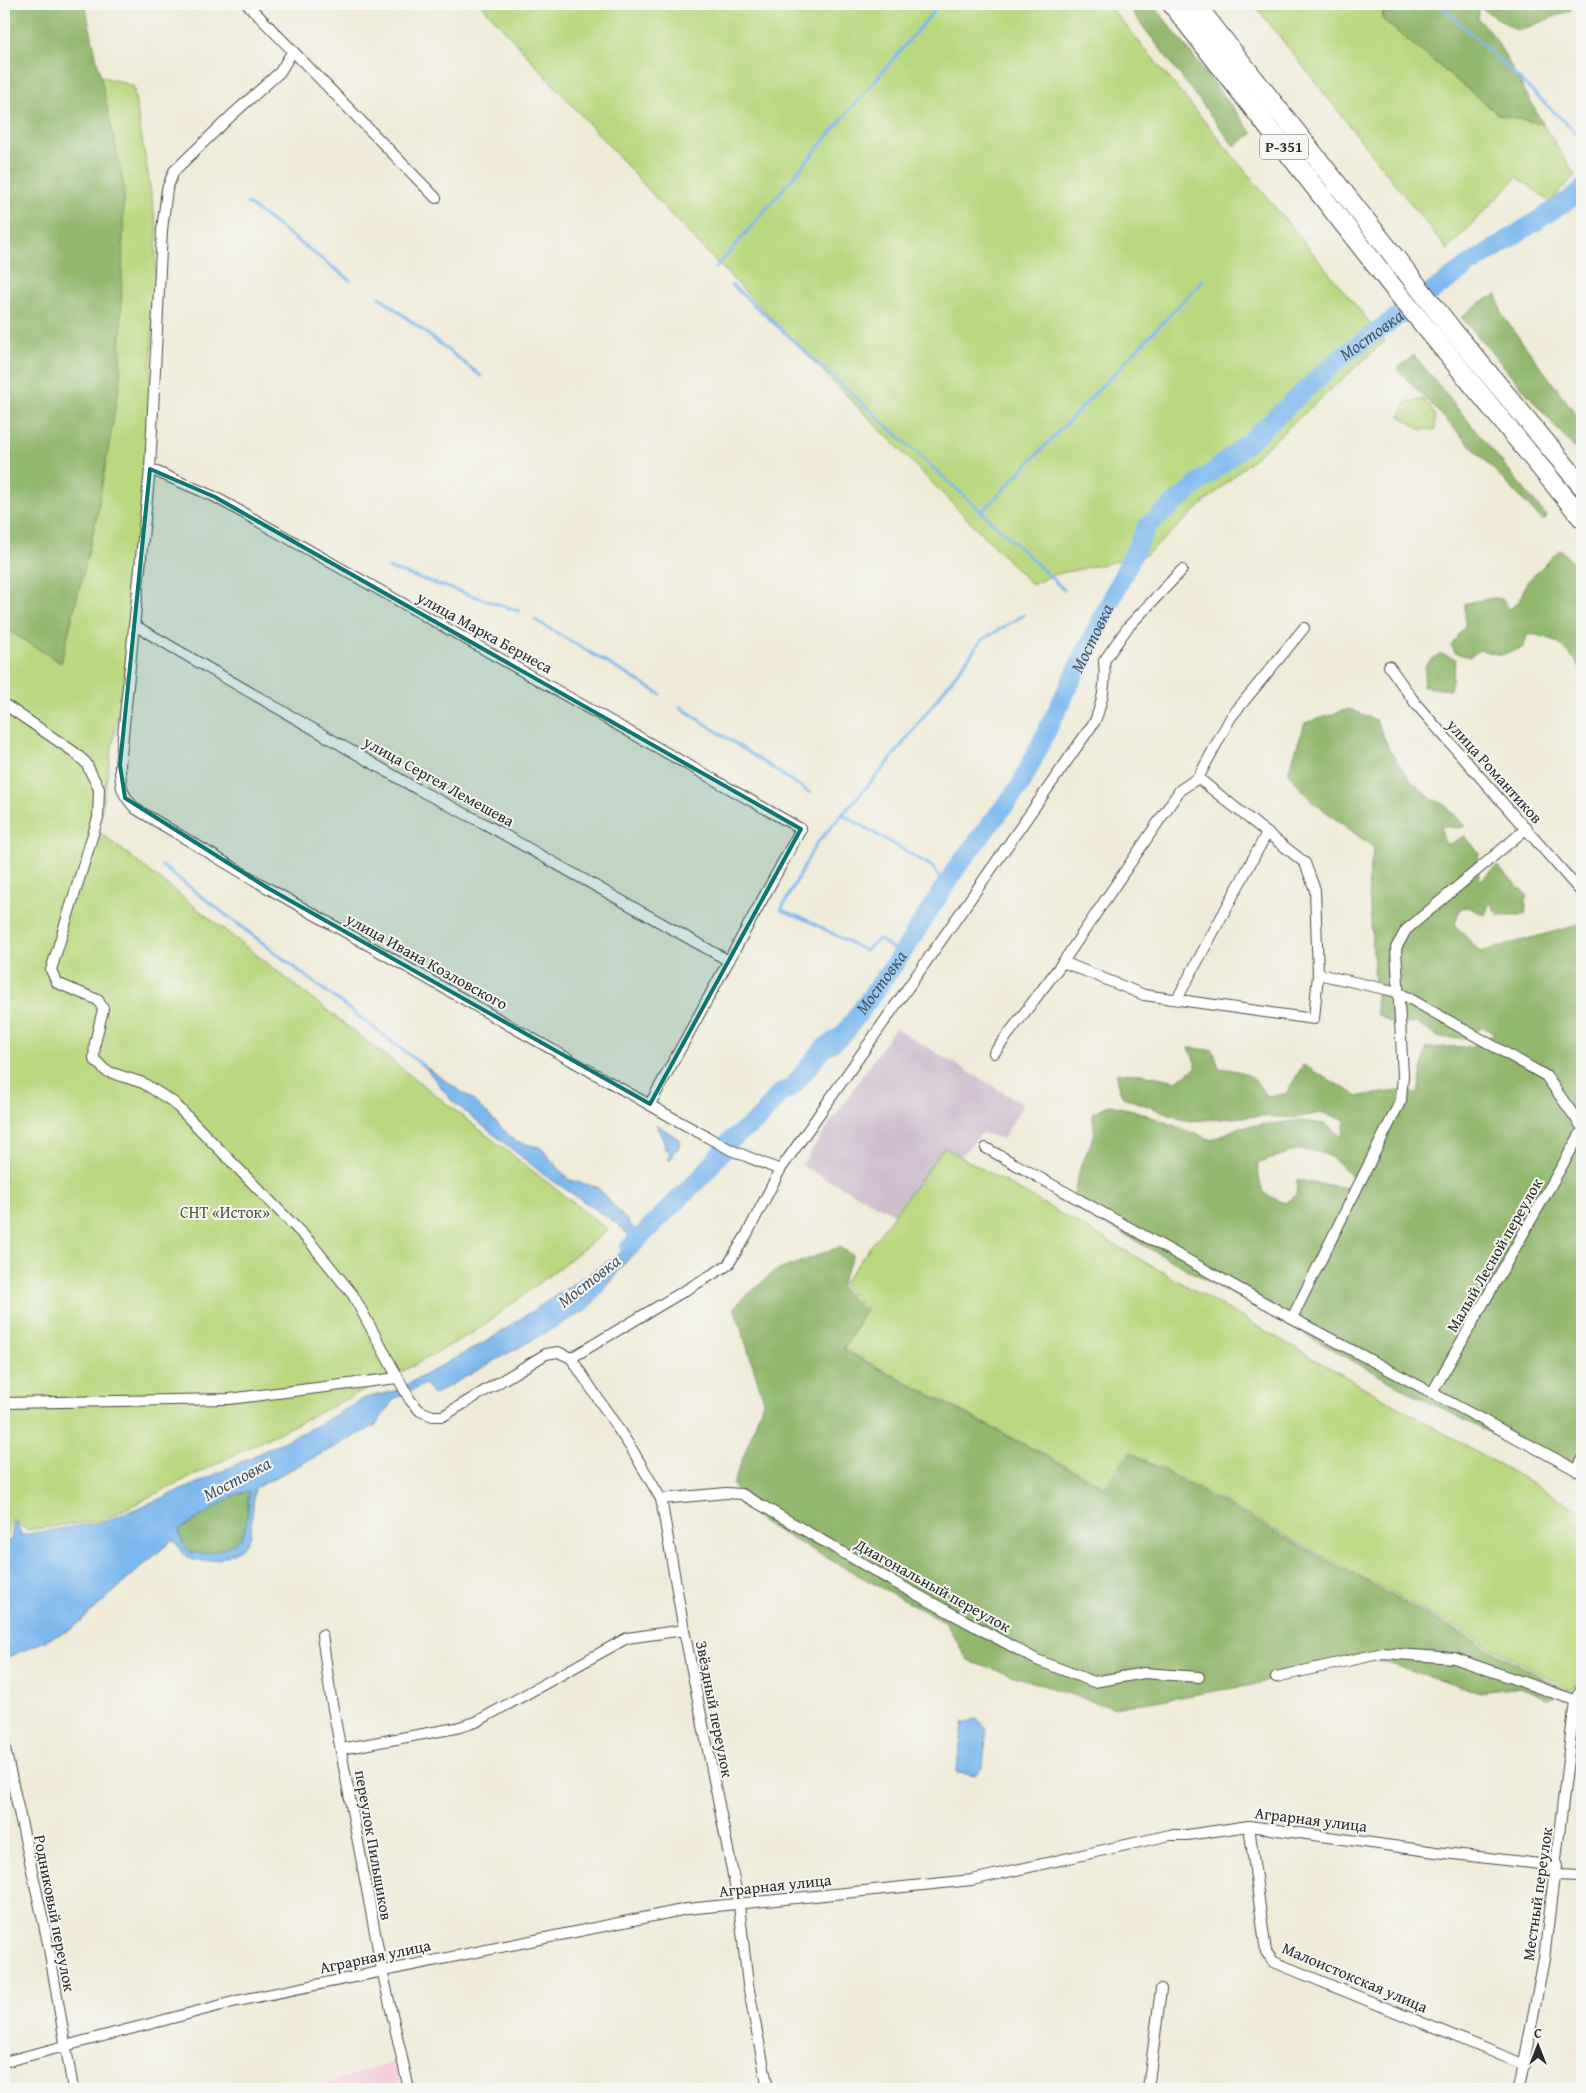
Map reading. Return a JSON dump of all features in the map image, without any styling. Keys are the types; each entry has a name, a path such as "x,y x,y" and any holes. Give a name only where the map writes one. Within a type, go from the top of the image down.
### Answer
{"highway":[{"name":"Р-351","path":"1172,4 1396,291 1582,518"},
{"name":"Р-351","path":"1195,4 1453,330 1582,486"}],"street":[{"path":"247,4 436,198"},
{"path":"134,625 150,469 162,240 167,189 174,171 280,72 292,52"},
{"name":"улица Марка Бернеса","path":"150,469 215,496 801,830 729,961"},
{"path":"4,704 74,752 86,763 99,790 98,818 51,970 57,983 98,1000 103,1009 95,1043 94,1059 106,1071 143,1083 173,1102 310,1242 353,1295 410,1400 420,1411 433,1416 443,1416 546,1354 558,1352 571,1358 728,1265 747,1234 780,1170 1095,721 1103,700 1104,660 1128,627 1182,570"},
{"name":"улица Ивана Козловского","path":"134,625 120,765 120,784 125,798 136,809 266,887 732,1150 780,1170"},
{"name":"улица Сергея Лемешева","path":"134,625 417,789 493,828 729,961"},
{"path":"994,1053 1063,962 1180,790 1198,778 1231,717 1304,628"},
{"name":"улица Романтиков","path":"1390,666 1416,704 1527,828 1582,893"},
{"path":"1063,962 1144,995 1314,1019 1318,974 1315,890 1305,863 1198,778"},
{"path":"1292,1318 1401,1100 1403,1075 1396,948 1406,930 1527,828"},
{"path":"1177,999 1267,833"},
{"path":"650,1104 729,961"},
{"path":"1318,974 1398,992 1546,1076 1582,1127"},
{"name":"Малый Лесной переулок","path":"1432,1393 1582,1131"},
{"path":"986,1148 1292,1318 1580,1472 1582,1460"},
{"name":"Звёздный переулок","path":"571,1358 633,1451 661,1500 684,1630 739,1905 748,1985 768,2089"},
{"path":"4,1403 228,1399 399,1381"},
{"name":"Диагональный переулок","path":"661,1500 726,1493 742,1494 892,1581 1037,1660 1094,1682 1144,1673 1199,1676"},
{"path":"342,1749 456,1728 476,1722 627,1638 684,1630"},
{"name":"переулок Пильщиков","path":"322,1635 331,1698 382,1970 409,2089"},
{"path":"1276,1676 1383,1653 1454,1658 1579,1702"},
{"name":"Местный переулок","path":"1518,2089 1525,2065 1544,1959 1582,1687"},
{"name":"Родниковый переулок","path":"4,1744 48,1943 73,2089"},
{"name":"Аграрная улица","path":"4,2062 237,2001 687,1909 972,1880 1170,1835 1187,1835 1249,1826 1556,1870 1582,1876"},
{"name":"Малоистокская улица","path":"1249,1826 1266,1952 1274,1962 1525,2065"},
{"path":"1148,2089 1161,1989"}],"highlighted area":[{"path":"150,469 215,497 801,829 650,1104 266,887 125,798 120,765"}],"shaded area":[{"path":"895,1028 1023,1104 1003,1139 982,1133 902,1218 801,1166"},
{"path":"394,2062 402,2089 308,2089"}],"green space":[{"path":"4,4 85,4 124,186 120,380 96,521 61,663 4,628"},
{"path":"481,4 1108,4 1385,341 1146,555 1052,575 1032,585 682,227"},
{"path":"1126,4 1153,4 1253,134 1234,146"},
{"path":"1254,4 1384,4 1382,19 1498,114 1543,124 1575,175 1550,202 1517,177 1447,250"},
{"path":"1384,4 1570,4 1571,10 1518,31 1479,7 1478,19 1494,36 1543,124 1498,114 1382,19"},
{"name":"СНТ «Исток»","path":"4,46 133,86 157,228 147,455 125,671 98,831 608,1230 479,1329 407,1369 103,1520 26,1530 13,1518 7,1537 4,1537"},
{"path":"1497,295 1502,315 1582,422 1582,457 1461,317 1481,302"},
{"path":"1414,355 1547,517 1543,521 1397,369"},
{"path":"1424,399 1435,415 1435,430 1419,429 1400,416 1406,402"},
{"path":"1560,549 1582,573 1582,670 1571,655 1559,644 1537,635 1527,634 1524,647 1501,655 1480,650 1469,657 1455,653 1451,645 1465,626 1465,603 1494,598 1502,599 1510,609 1519,601 1527,582"},
{"path":"1440,654 1456,659 1450,690 1423,687 1426,664"},
{"path":"1349,709 1376,720 1389,749 1410,780 1433,800 1443,803 1465,826 1460,828 1441,826 1443,838 1447,845 1465,836 1479,853 1477,867 1480,881 1497,866 1527,895 1525,915 1498,915 1490,902 1485,915 1468,907 1459,910 1455,925 1480,952 1582,924 1582,1476 1562,1470 1400,1387 1071,1205 1081,1165 1095,1134 1092,1113 1109,1105 1133,1110 1212,1140 1240,1127 1298,1121 1325,1124 1342,1137 1345,1120 1323,1113 1294,1118 1260,1116 1189,1121 1123,1097 1117,1083 1117,1073 1143,1074 1176,1081 1197,1067 1189,1048 1213,1050 1219,1068 1247,1074 1256,1082 1266,1096 1286,1094 1303,1065 1358,1096 1406,1090 1418,1094 1426,1048 1473,1046 1495,1033 1483,1027 1465,1038 1440,1038 1416,1023 1394,1025 1377,1014 1368,879 1374,848 1312,801 1288,773 1305,723","holes":["1296,1150 1306,1150 1329,1156 1355,1180 1348,1188 1297,1180 1296,1195 1285,1203 1266,1193 1261,1185 1257,1164"]},
{"path":"944,1147 1582,1512 1582,1676 1571,1690 1129,1451 1104,1486 844,1349 866,1309 842,1285"},
{"path":"839,1247 853,1255 840,1286 864,1310 843,1350 1105,1488 1130,1453 1569,1692 1548,1699 1521,1687 1480,1692 1364,1656 1252,1685 1113,1708 968,1661 946,1623 761,1522 733,1485 764,1400 734,1307 774,1272"},
{"path":"249,1491 246,1524 243,1534 239,1539 227,1547 210,1552 195,1553 185,1547 179,1530 237,1494"}],"water":[{"path":"424,1066 472,1099 516,1142 540,1147 569,1180 597,1187 636,1231 646,1231 644,1245 630,1257 588,1309 433,1395 425,1384 394,1399 375,1426 255,1488 249,1538 238,1550 221,1558 202,1561 194,1560 185,1556 173,1539 72,1629 4,1659 4,1542 11,1540 14,1522 18,1524 21,1535 104,1522 191,1486 318,1425 365,1398 395,1391 487,1341 622,1252 632,1239 616,1223 543,1174 452,1101","holes":["249,1491 246,1524 243,1534 239,1539 227,1547 210,1552 195,1553 187,1549 182,1541 179,1530 237,1494"]},
{"path":"656,1124 680,1140 678,1149 674,1151 669,1161 669,1149 664,1149 665,1145"},
{"path":"977,1719 987,1728 983,1767 975,1775 957,1773 963,1723"}],"waterway":[{"path":"716,268 940,4"},
{"path":"1439,4 1582,138"},
{"name":"Мостовка","path":"629,1248 703,1175 731,1140 760,1118 778,1095 792,1087 823,1049 844,1034 901,955 957,867 1020,786 1147,526 1253,438 1341,357 1469,265 1581,192 1582,189"},
{"path":"247,203 350,280"},
{"path":"1064,590 982,512 1203,280"},
{"path":"732,285 982,512"},
{"path":"380,297 481,376"},
{"path":"388,568 519,611"},
{"path":"901,955 879,939 865,951 807,920 781,910 816,844 888,763 982,640 1024,615"},
{"path":"535,620 660,694"},
{"path":"680,707 810,793"},
{"path":"842,814 933,867 945,887"},
{"path":"162,866 425,1067"}]}
